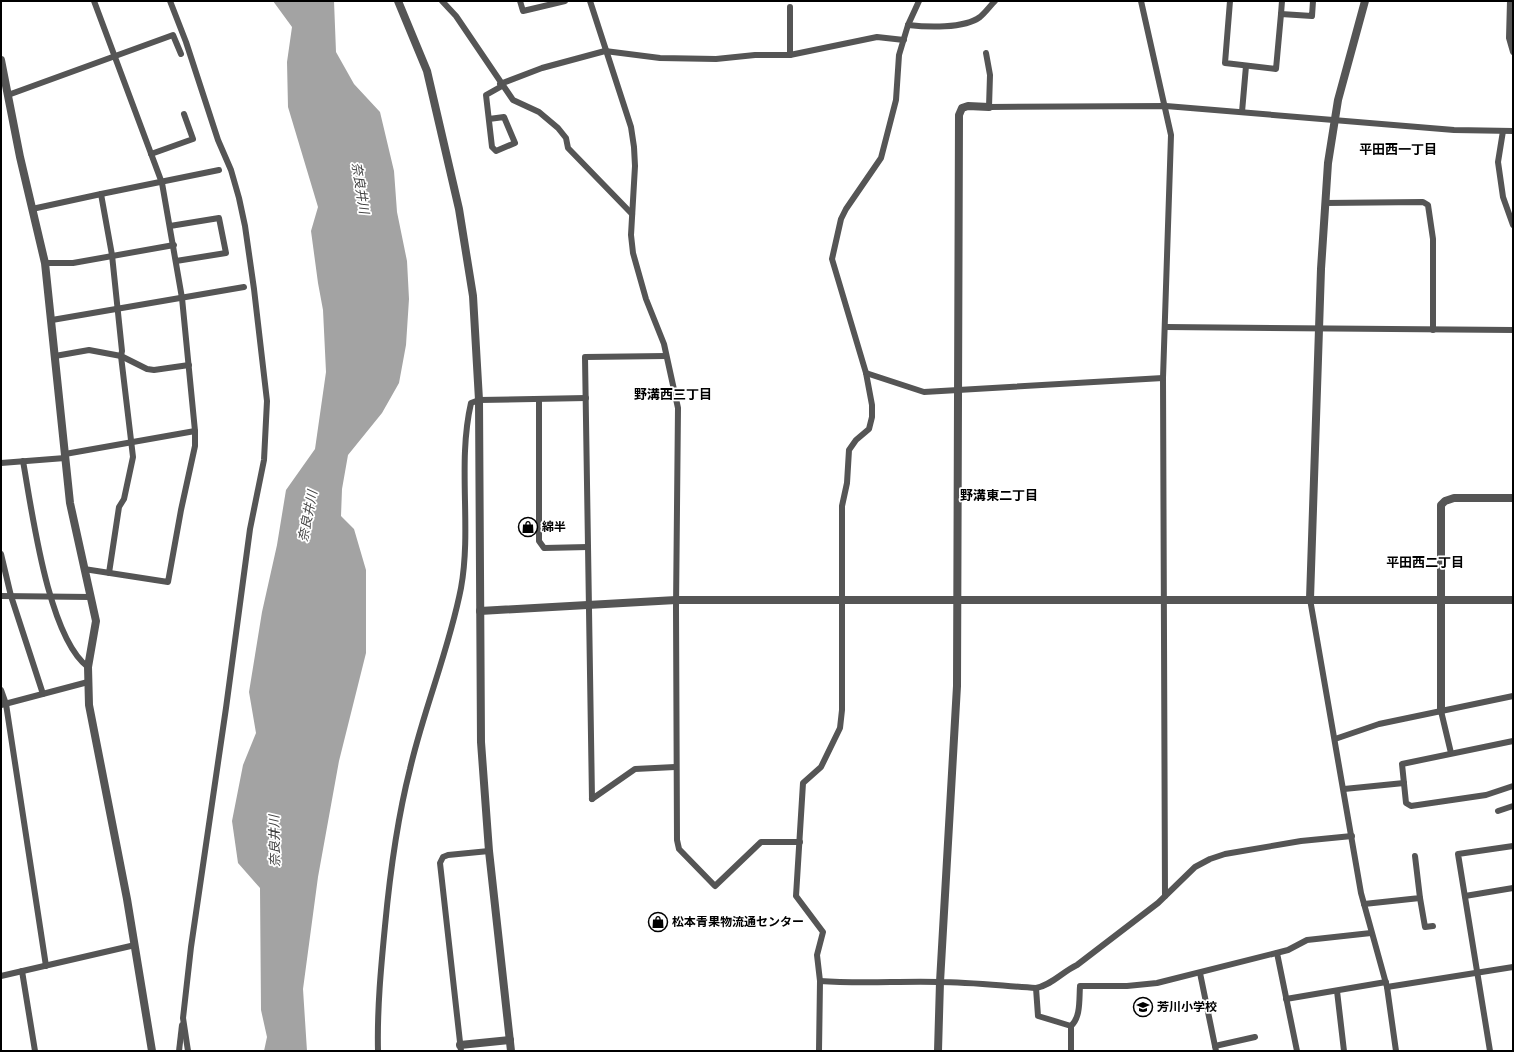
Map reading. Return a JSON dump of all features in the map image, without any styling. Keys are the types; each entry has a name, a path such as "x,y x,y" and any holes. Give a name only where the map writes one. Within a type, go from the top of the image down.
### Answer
{"street":[{"path":"84,569 168,582 181,510 195,446 195,431 182,298 162,183 94,1"},
{"path":"170,1 186,42 218,140 231,170 239,198 245,226 254,289 267,401 264,460 250,529 223,732 191,947 179,1051"},
{"path":"398,1 427,71 460,208 473,296 479,400 481,742 489,851 511,1051"},
{"path":"442,1 460,21 501,85 513,100 539,112 558,128 566,138 568,148 632,214"},
{"path":"520,1 523,11 565,1"},
{"path":"590,1 630,127 634,147 630,235 633,253 646,299 664,344 678,408 675,767 677,840 679,849 715,886 761,842 800,842"},
{"path":"819,1051 820,981 817,955 824,932 796,896 803,783 821,767 840,728 842,710 842,506 847,483 849,450 856,440 869,429 872,417 872,406 866,373 832,259 841,219 846,209 881,158 896,100 899,55 908,25 919,1"},
{"path":"908,25 932,27 969,23 980,18 995,1"},
{"path":"1141,1 1166,106 1171,135 1166,327 1163,378 1165,896"},
{"path":"1230,1 1225,63 1276,69 1282,1"},
{"path":"1281,14 1312,16 1314,1"},
{"path":"1365,1 1333,121 1325,203 1319,329 1310,599 1364,904 1386,984 1396,1051"},
{"path":"1510,1 1509,38 1513,52"},
{"path":"790,7 790,55"},
{"path":"8,95 173,35 181,54"},
{"path":"489,119 504,117 515,143 496,151 492,147 486,94 501,85 542,68 605,51 684,60 756,55 790,55 877,37 904,40"},
{"path":"986,53 990,75 989,107"},
{"path":"1,60 32,209 45,263 70,503 91,597 96,628 88,667 90,705 135,945 152,1051"},
{"path":"1242,112 1246,66"},
{"path":"938,1051 940,982 957,686 959,115 962,108 968,106 1166,106 1454,130 1513,131"},
{"path":"151,154 193,139 184,114"},
{"path":"1503,132 1498,162 1503,197 1513,225"},
{"path":"32,209 219,170"},
{"path":"101,194 112,255 119,309 121,356 133,457 124,499 119,507 109,573"},
{"path":"1325,203 1423,202 1428,205 1433,239 1433,330"},
{"path":"170,226 219,218 226,253 176,261"},
{"path":"45,263 73,263 174,245"},
{"path":"52,320 244,287"},
{"path":"1166,327 1513,330"},
{"path":"55,356 89,350 121,356 147,369 154,370 189,365"},
{"path":"666,356 585,357 592,798 635,768 675,767"},
{"path":"866,373 924,392 1163,378"},
{"path":"378,1051 381,967 391,869 410,769 455,617 464,568 466,439 471,403 479,400 586,398"},
{"path":"539,399 540,541 544,548 588,547"},
{"path":"1,463 65,456 195,431"},
{"path":"23,461 50,596 60,624 81,662 88,667"},
{"path":"1451,753 1441,710 1441,505 1445,501 1454,498 1513,498"},
{"path":"1,554 11,596 43,694"},
{"path":"1,596 91,597"},
{"path":"480,611 676,600 1513,600"},
{"path":"4,705 88,682"},
{"path":"1,690 46,966"},
{"path":"1335,739 1379,724 1513,696"},
{"path":"1513,741 1402,764 1406,803 1411,806 1486,795 1513,786"},
{"path":"1344,789 1404,783"},
{"path":"1498,811 1513,806"},
{"path":"820,981 852,984 881,981 940,982 1036,988 1052,982 1065,971 1077,965 1158,903 1195,867 1225,854 1301,841 1352,836"},
{"path":"1490,1051 1458,854 1513,846"},
{"path":"489,851 448,855 443,858 440,863 461,1048 510,1040"},
{"path":"1415,856 1425,927 1433,926"},
{"path":"1465,896 1513,888"},
{"path":"1364,904 1420,898"},
{"path":"1070,1026 1075,1022 1078,1014 1080,986 1127,986 1157,983 1288,950 1307,940 1371,933"},
{"path":"1,976 135,945"},
{"path":"1277,953 1297,1051"},
{"path":"1286,998 1513,966"},
{"path":"22,972 35,1051"},
{"path":"1200,973 1215,1048 1255,1036"},
{"path":"1036,988 1038,1016 1070,1026"},
{"path":"1337,991 1344,1051"},
{"path":"183,1018 188,1051"},
{"path":"1070,1026 1071,1051"}],"water":[{"name":"奈良井川","path":"273,1 334,1 336,52 354,84 380,112 394,171 397,212 407,261 409,299 406,345 399,383 382,413 348,455 342,489 341,516 354,529 366,570 366,653 339,761 318,877 303,989 307,1051 264,1051 267,1037 261,1010 260,888 238,863 232,821 243,765 256,733 249,692 262,612 277,545 286,490 315,449 326,372 323,310 311,231 318,207 288,107 287,62 292,27"}],"place":[{"name":"綿半","path":"528,527"},
{"name":"松本青果物流通センター","path":"658,922"},
{"name":"芳川小学校","path":"1143,1007"}],"district":[{"name":"平田西一丁目","path":"1398,149"},
{"name":"野溝西三丁目","path":"673,394"},
{"name":"野溝東二丁目","path":"999,495"},
{"name":"平田西二丁目","path":"1425,562"}]}
